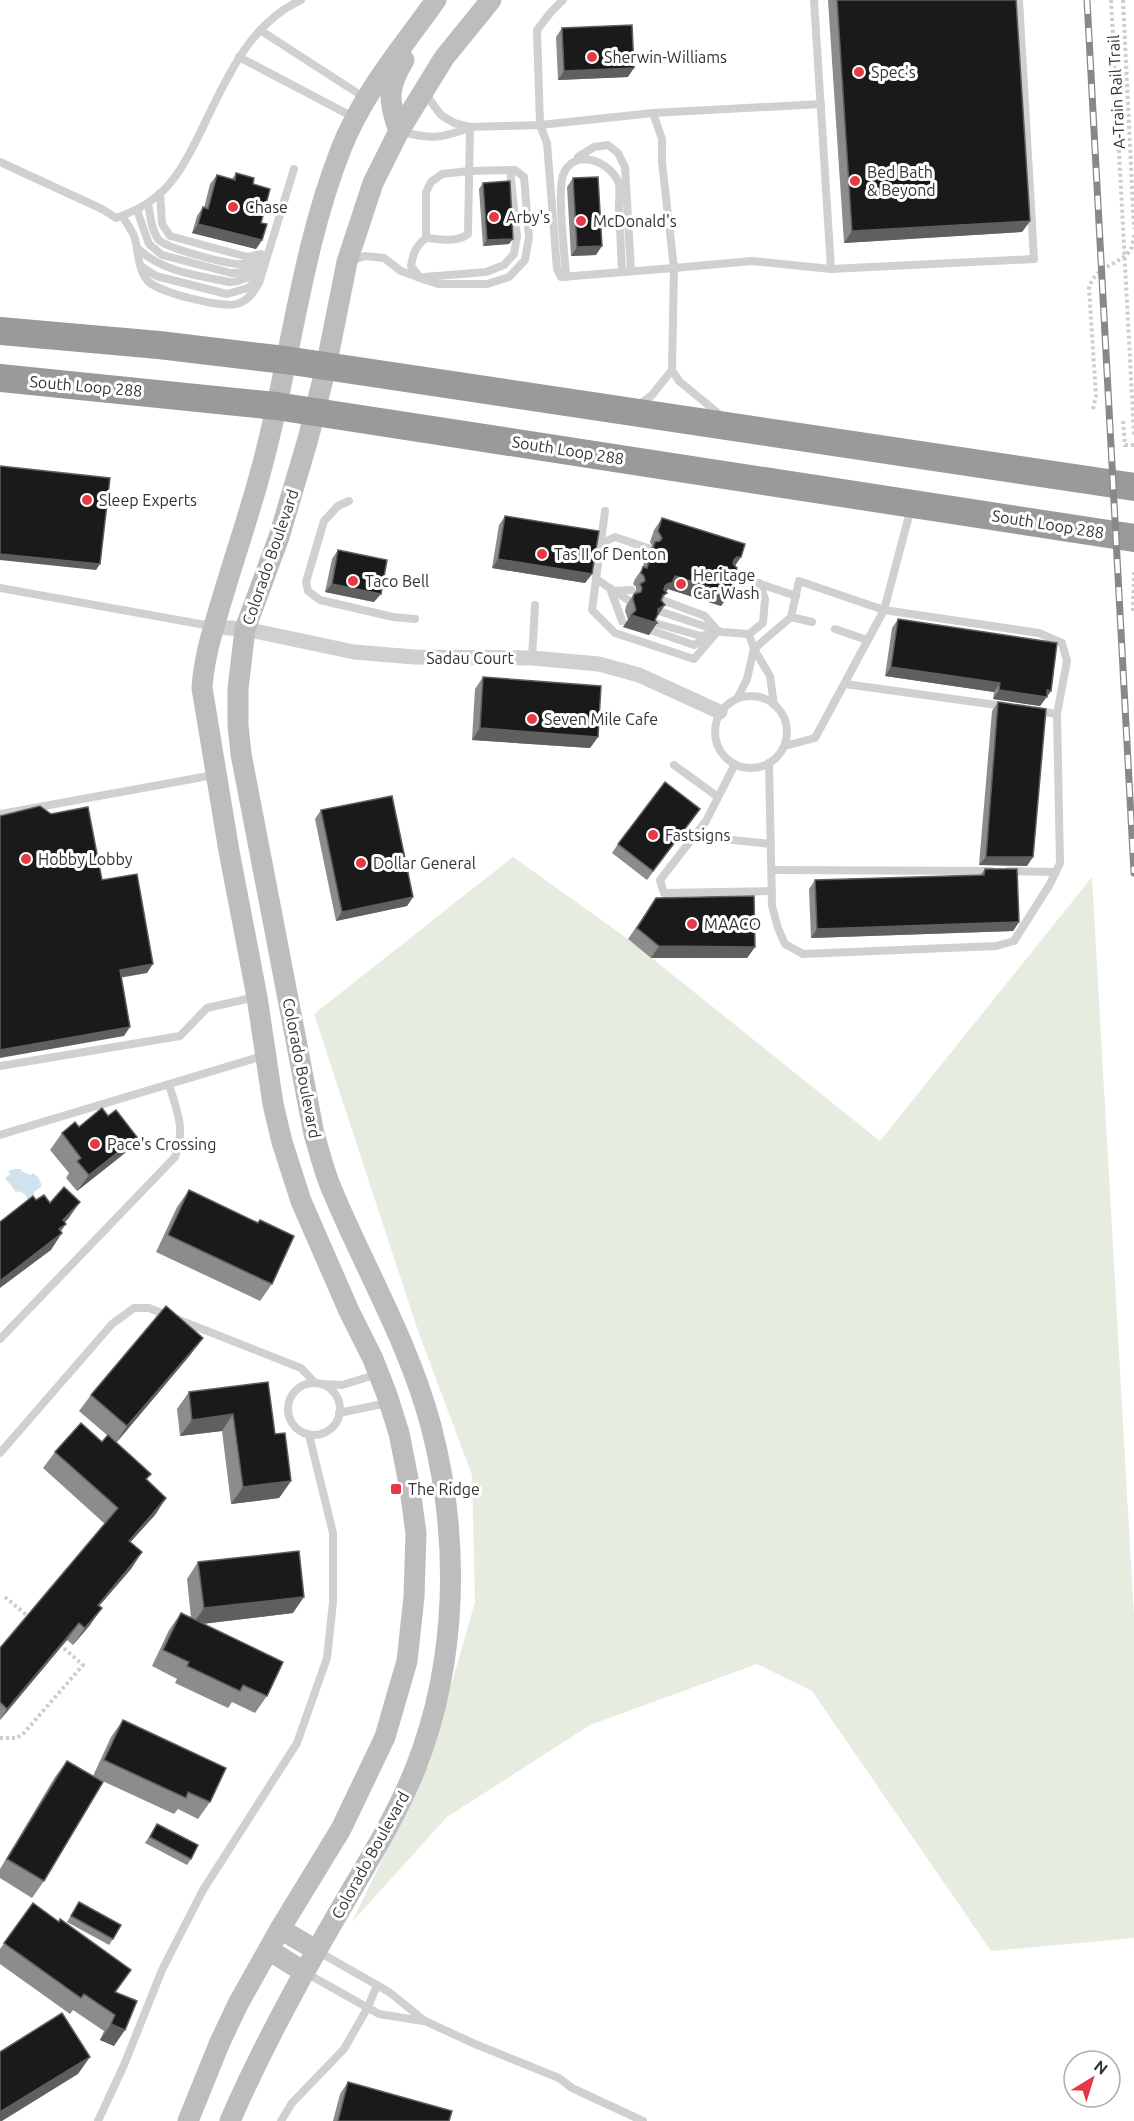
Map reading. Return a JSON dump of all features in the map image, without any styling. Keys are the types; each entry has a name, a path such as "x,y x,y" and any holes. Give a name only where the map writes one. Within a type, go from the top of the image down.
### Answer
{"highway":[{"path":"0,331 159,345 285,360 1134,488"},
{"name":"South Loop 288","path":"0,378 315,411 1134,538"}],"street":[{"name":"Colorado Boulevard","path":"188,2121 220,2042 280,1929 356,1802 385,1737 407,1661 414,1597 416,1533 399,1433 380,1374 349,1311 293,1180 273,1104 267,1054 202,688 203,666 260,473 303,280 326,191 342,147 366,99 393,57 436,0"},
{"path":"399,131 391,110 393,78 408,52 445,0"},
{"name":"Colorado Boulevard","path":"230,2121 256,2061 304,1971 395,1814 416,1768 430,1729 442,1674 450,1610 450,1545 445,1488 431,1425 390,1314 330,1187 314,1134 241,754 238,688 245,629 279,537 326,367 347,262 374,183 399,131 428,81 491,0"},
{"name":"Sadau Court","path":"213,627 245,629 354,652 414,657 532,658 599,664 639,675 720,712"},
{"path":"267,1054 297,1049"},
{"path":"380,1374 411,1366"},
{"path":"390,1402 420,1395"},
{"path":"280,1929 316,1950"},
{"path":"269,1950 304,1971"}],"lane":[{"path":"0,162 102,209 116,218 137,210 160,193 175,177 188,157 239,57 260,30 301,0"},
{"path":"563,0 550,12 537,30 540,125 547,143 556,269 561,278 752,261 831,269 1034,259 1019,0"},
{"path":"814,0 831,269"},
{"path":"260,30 366,99"},
{"path":"239,57 357,119"},
{"path":"428,81 429,99 441,115 454,123 470,127 540,125 653,113 821,105"},
{"path":"653,113 662,140 662,162 674,268 672,370 679,381 737,428"},
{"path":"399,131 420,136 443,137 470,127"},
{"path":"420,278 411,266 412,255 417,245 426,238 462,238 468,234 470,127"},
{"path":"566,277 561,190 563,175 571,162 594,147 608,145 618,153 625,167 631,271"},
{"path":"571,162 582,158 594,161 609,170 618,184 622,272"},
{"path":"122,216 133,234 146,280 153,286 232,305 244,301 252,294 261,275 294,169"},
{"path":"420,278 486,272 504,265 514,254 517,236 510,170"},
{"path":"347,262 365,256 384,258 400,271 438,284 486,284 509,277 525,260 529,237 524,177 515,170 442,174 431,182 426,192 426,238"},
{"path":"160,193 162,224 170,236 248,257 262,254 266,257"},
{"path":"148,203 158,239 170,247 243,264 266,257"},
{"path":"137,210 149,244 162,255 222,271 240,273 250,271 266,257"},
{"path":"137,248 150,260 168,268 229,282 247,279 266,257"},
{"path":"140,265 156,276 227,294 248,288 261,275"},
{"path":"630,412 652,395 672,370"},
{"path":"349,501 338,506 324,521 306,582 309,591 320,600 393,617 416,618"},
{"path":"785,746 815,738 884,610 912,503"},
{"path":"605,511 592,610 615,633 694,659 718,631"},
{"path":"600,544 615,537 648,548"},
{"path":"731,574 796,596"},
{"path":"596,579 611,591 628,600"},
{"path":"738,697 747,679 754,649 791,617 799,581 884,610 1039,633 1062,643 1067,661 1057,714 1060,863 1050,884 1014,941 996,946 803,954 785,944 772,906 769,763"},
{"path":"659,611 718,631 749,634 763,623 765,599 759,583"},
{"path":"0,588 213,627"},
{"path":"611,591 632,590"},
{"path":"611,591 623,617"},
{"path":"662,600 705,616 718,631"},
{"path":"532,658 535,605"},
{"path":"791,617 812,622"},
{"path":"654,627 701,636 718,631"},
{"path":"835,629 867,640"},
{"path":"749,634 754,649 770,676 774,705"},
{"path":"845,684 1013,708"},
{"path":"750,695 762,697 781,711 788,734 785,746 769,763 746,768 725,757 718,747 715,723 720,712 738,697 750,695"},
{"path":"1024,709 1057,714"},
{"path":"735,764 706,821 660,880 664,893 772,891"},
{"path":"674,765 718,796"},
{"path":"0,814 216,775"},
{"path":"694,836 771,844"},
{"path":"772,870 1056,872"},
{"path":"0,1066 180,1036 207,1008 257,997"},
{"path":"0,1135 267,1054"},
{"path":"0,1339 175,1157 181,1142 182,1128 169,1084"},
{"path":"0,1453 112,1324 134,1308 149,1308 301,1368 317,1383 332,1391 337,1398 339,1413 332,1428 318,1435 309,1435 301,1432 290,1419 289,1402 298,1388 317,1383 342,1385 380,1374"},
{"path":"339,1413 390,1402"},
{"path":"98,2121 124,2065 162,1970 202,1890 297,1743 327,1658 333,1602 333,1533 309,1435"},
{"path":"316,1950 377,1985 425,2021 559,2078 572,2088 644,2121"},
{"path":"304,1971 380,2014 425,2021"},
{"path":"280,2121 292,2103 344,2049 368,2007 377,1985"}],"path":[{"name":"A-Train Rail Trail","path":"1111,0 1134,435"},
{"path":"1123,0 1134,229"},
{"path":"1092,409 1096,396 1089,288 1092,277 1128,253 1132,247 1134,235"},
{"path":"1123,421 1125,445 1134,445"},
{"path":"1133,611 1134,572"},
{"path":"5,1597 31,1620"},
{"path":"0,1738 17,1738 24,1733 83,1665 57,1642"}],"shaded area":[{"path":"513,857 628,939 880,1141 1092,877 1134,1617 1134,1938 991,1951 812,1691 757,1664 590,1725 447,1817 352,1922 429,1763 475,1602 472,1475 418,1331 314,1014"}],"water":[{"path":"21,1169 31,1175 33,1173 38,1177 42,1186 34,1192 33,1200 28,1200 22,1192 16,1192 5,1178 10,1174 8,1171"}],"building":[{"path":"837,0 1016,0 1030,221 852,231"},
{"name":"Sherwin-Williams","path":"632,25 634,68 564,71 562,28"},
{"name":"Chase","path":"236,173 254,178 253,184 270,189 261,223 267,224 262,240 198,224 203,207 208,209 217,175 235,180"},
{"name":"McDonald's","path":"598,177 602,246 577,247 573,178"},
{"name":"Arby's","path":"510,181 513,239 487,240 483,183"},
{"path":"0,466 110,478 100,564 0,554"},
{"name":"Tas II of Denton","path":"505,516 599,531 592,574 498,559"},
{"name":"Heritage Car Wash","path":"662,518 745,544 741,557 734,560 733,564 737,568 730,594 675,576 672,583 665,586 664,590 667,593 661,600 665,605 658,609 655,620 657,623 631,615 636,610 634,594 641,592 640,584 645,581 641,573 643,567 647,568 655,542 662,538 658,531"},
{"name":"Taco Bell","path":"338,550 387,560 381,594 332,584"},
{"path":"898,619 1057,643 1051,691 1047,690 1047,697 999,690 1000,683 891,667"},
{"name":"Seven Mile Cafe","path":"483,677 601,686 598,737 480,728"},
{"path":"998,702 1046,709 1033,857 986,857"},
{"name":"Fastsigns","path":"665,782 700,809 653,871 618,844"},
{"name":"Dollar General","path":"392,796 413,897 342,912 321,810"},
{"path":"40,806 51,814 88,807 102,880 137,874 153,964 120,970 130,1027 0,1050 0,816"},
{"path":"985,869 1017,869 1019,922 817,929 815,880 984,875"},
{"name":"MAACO","path":"754,896 755,947 659,946 637,928 656,898"},
{"path":"102,1108 108,1116 116,1110 137,1137 89,1175 77,1161 81,1158 62,1133 75,1122 79,1127"},
{"path":"64,1187 80,1202 63,1220 66,1224 59,1229 62,1233 0,1281 0,1222 33,1196 36,1200 44,1195 50,1203"},
{"path":"189,1190 258,1223 260,1220 294,1236 272,1284 168,1235"},
{"path":"166,1306 203,1338 127,1426 91,1395"},
{"path":"268,1382 275,1434 285,1433 291,1481 243,1487 233,1414 192,1420 189,1392"},
{"path":"81,1423 102,1442 108,1435 151,1474 146,1479 166,1498 129,1541 142,1552 98,1605 102,1608 85,1628 79,1623 7,1709 0,1702 0,1648 118,1508 55,1452"},
{"path":"299,1551 304,1597 204,1608 198,1562"},
{"path":"181,1613 283,1662 267,1696 243,1685 240,1691 187,1666 189,1662 163,1650"},
{"path":"123,1720 226,1768 210,1802 188,1792 186,1798 104,1760"},
{"path":"67,1761 103,1782 44,1881 7,1859"},
{"path":"157,1824 198,1845 191,1859 150,1837"},
{"path":"79,1902 121,1925 113,1939 71,1916"},
{"path":"33,1903 59,1922 60,1919 131,1970 115,1992 137,2001 125,2030 111,2024 115,2015 84,1994 81,1998 4,1943"},
{"path":"62,2013 90,2057 0,2112 0,2052"},
{"path":"348,2082 452,2111 449,2121 338,2121"}],"railway":[{"path":"1087,0 1134,873"}],"place":[{"name":"Sherwin-Williams","path":"592,57"},
{"name":"Spec's","path":"859,72"},
{"name":"Bed Bath & Beyond","path":"855,181"},
{"name":"Chase","path":"233,207"},
{"name":"Arby's","path":"494,217"},
{"name":"McDonald's","path":"581,221"},
{"name":"Sleep Experts","path":"87,500"},
{"name":"Tas II of Denton","path":"542,554"},
{"name":"Taco Bell","path":"353,581"},
{"name":"Heritage Car Wash","path":"681,584"},
{"name":"Seven Mile Cafe","path":"532,719"},
{"name":"Fastsigns","path":"653,835"},
{"name":"Hobby Lobby","path":"26,859"},
{"name":"Dollar General","path":"361,863"},
{"name":"MAACO","path":"692,924"},
{"name":"Pace's Crossing","path":"95,1144"},
{"name":"The Ridge","path":"396,1489"}]}
